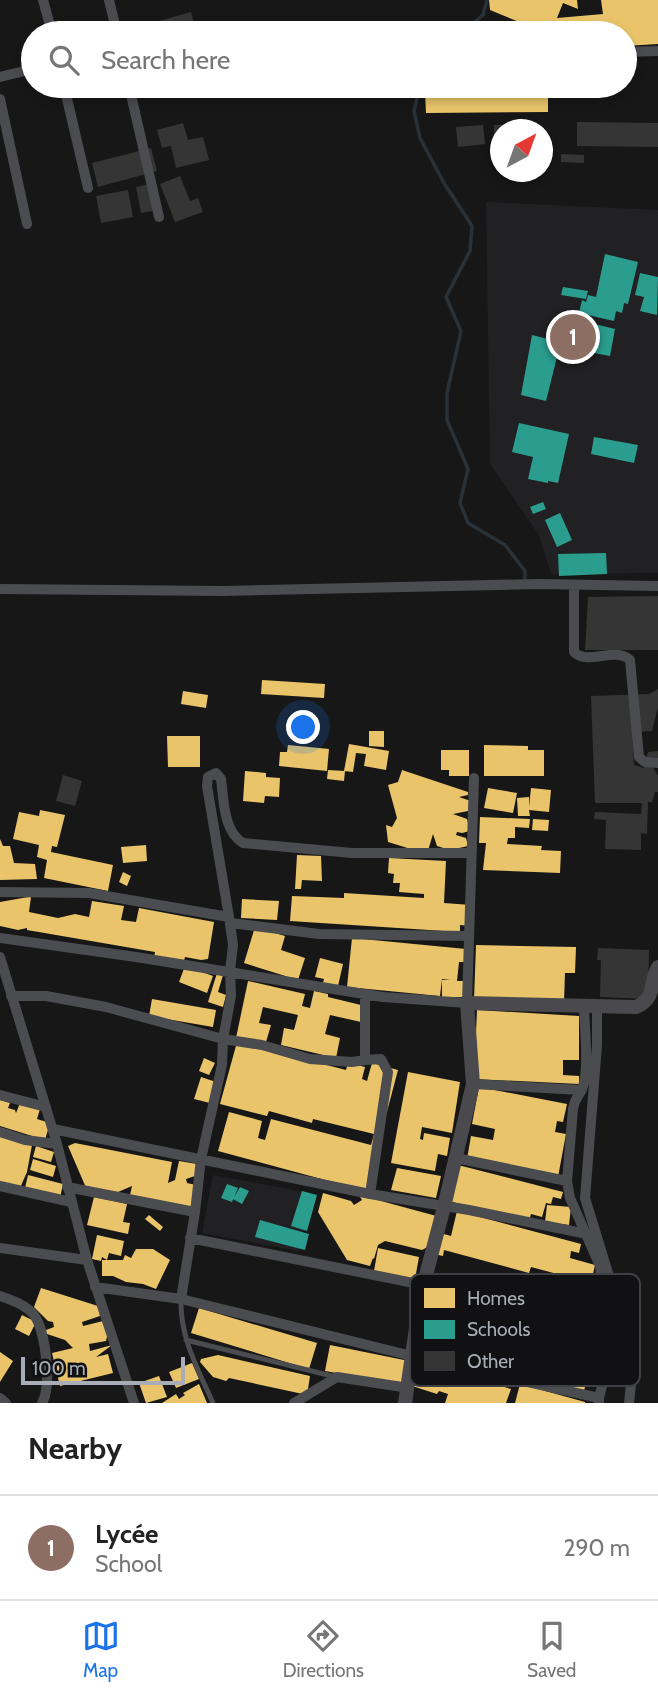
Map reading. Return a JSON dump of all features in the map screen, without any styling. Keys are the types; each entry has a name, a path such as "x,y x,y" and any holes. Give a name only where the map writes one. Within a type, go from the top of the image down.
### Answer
{"street":[{"path":"44,0 49,21"},
{"path":"109,0 114,21"},
{"path":"637,52 658,51"},
{"path":"0,76 21,72"},
{"path":"67,98 88,188"},
{"path":"132,98 159,217"},
{"path":"0,99 27,224"},
{"path":"574,585 573,652 581,657 624,654 630,660 639,757 645,762 658,763"},
{"path":"0,589 658,586"},
{"path":"181,1299 201,1159 222,1065 223,1039 232,996 230,920 207,786 208,777 216,773 221,779 223,805 231,832 243,843 352,853 471,853"},
{"path":"427,1274 473,1084 467,1003 474,778"},
{"path":"0,892 89,893 319,934 469,936"},
{"path":"0,938 230,971 365,994 467,1003 636,1007 652,994 658,967"},
{"path":"0,957 53,1129 95,1287 134,1403"},
{"path":"365,994 365,1059"},
{"path":"0,1006 46,996 106,1007 223,1039 262,1045 310,1059 352,1062 381,1059 387,1065 388,1072 370,1194"},
{"path":"590,1005 582,1090 575,1098 566,1181 570,1198 587,1234 601,1274"},
{"path":"590,1005 597,1045 585,1198 608,1274"},
{"path":"473,1084 582,1090"},
{"path":"0,1095 46,1107"},
{"path":"53,1129 370,1194 469,1210 587,1234"},
{"path":"0,1132 25,1140 57,1144"},
{"path":"456,1158 566,1181"},
{"path":"0,1186 71,1202"},
{"path":"67,1186 195,1212"},
{"path":"190,1238 410,1284"},
{"path":"0,1248 87,1260"},
{"path":"95,1287 181,1299 410,1356"},
{"path":"0,1296 24,1306 34,1315 40,1326 48,1390 42,1403"},
{"path":"294,1403 337,1377 409,1388"},
{"path":"405,1403 410,1377"},
{"path":"540,1386 599,1400"},
{"path":"0,1398 6,1403"}],"lane":[{"path":"181,1299 181,1321 186,1340 213,1403"},
{"path":"186,1340 337,1377"}],"shaded area":[{"path":"486,202 658,210 658,573 551,574 539,535 490,464"},
{"path":"213,1175 310,1193 299,1251 202,1233"}],"building: Homes":[{"path":"489,0 577,0 578,9 563,3 557,18 603,14 601,0 658,0 658,44 637,45 637,21 517,21 490,10"},
{"path":"425,98 548,98 548,112 426,113"},
{"path":"262,680 325,684 324,698 261,694"},
{"path":"183,691 208,695 206,708 181,704"},
{"path":"369,731 384,731 384,747 369,746"},
{"path":"167,736 200,736 200,767 168,767"},
{"path":"349,744 389,751 386,770 364,766 366,754 356,753 353,772 344,771"},
{"path":"288,745 329,749 327,771 279,766 280,752 287,752"},
{"path":"484,745 528,746 528,750 544,750 544,776 484,776"},
{"path":"441,750 469,750 469,776 449,776 449,770 441,770"},
{"path":"328,770 345,771 344,781 327,779"},
{"path":"402,770 468,792 468,795 459,797 471,801 468,811 453,814 467,819 470,831 457,832 456,835 466,838 468,846 450,850 437,846 433,834 427,854 388,842 386,825 392,827 397,818 388,785 398,782"},
{"path":"245,771 266,773 266,777 280,778 279,797 265,796 264,803 243,801"},
{"path":"488,788 517,793 513,813 484,808"},
{"path":"531,788 551,790 549,812 529,810 530,816 518,816 517,798 529,797 529,807"},
{"path":"40,810 65,815 57,847 52,846 51,852 113,865 108,891 44,878 47,860 37,857 39,845 13,839 19,812 39,816"},
{"path":"480,817 530,819 529,828 515,827 515,838 508,838 507,844 542,846 541,850 561,851 560,873 483,870 486,843 479,843"},
{"path":"533,819 549,820 548,831 532,830"},
{"path":"0,839 3,846 10,846 14,863 35,864 37,879 0,880"},
{"path":"146,845 147,861 123,863 121,847"},
{"path":"297,855 321,856 322,881 302,880 301,889 295,889"},
{"path":"389,858 446,861 444,903 471,905 470,926 460,925 460,932 290,921 292,896 344,898 344,893 424,898 424,894 399,892 400,883 393,883 394,874 388,873"},
{"path":"123,872 131,876 127,886 119,882"},
{"path":"31,897 29,912 58,918 75,914 89,917 92,901 124,906 121,920 136,922 139,908 214,922 208,959 185,957 182,969 153,963 155,952 27,928 18,930 0,926 0,902"},
{"path":"242,899 279,901 277,920 241,918"},
{"path":"255,927 285,936 281,950 305,958 298,980 244,963"},
{"path":"352,938 466,949 465,962 459,962 457,981 471,981 470,997 442,997 442,980 450,980 442,979 440,996 347,987"},
{"path":"476,945 576,947 575,973 565,973 564,1002 474,1000"},
{"path":"320,958 343,964 338,986 323,983 324,979 315,977"},
{"path":"185,966 213,976 207,993 179,982"},
{"path":"217,973 223,975 218,992 226,995 223,1007 208,1002"},
{"path":"248,981 305,994 302,1006 310,1008 314,991 365,1006 361,1022 330,1015 325,1034 340,1038 336,1058 281,1045 284,1028 294,1030 298,1015 263,1007 259,1023 271,1025 266,1042 236,1038"},
{"path":"152,999 216,1010 213,1027 149,1016"},
{"path":"477,1010 579,1016 579,1060 563,1060 563,1075 579,1076 579,1084 474,1079"},
{"path":"237,1042 346,1070 348,1063 365,1067 362,1079 367,1081 372,1063 398,1070 366,1191 218,1151 229,1112 262,1121 258,1138 265,1140 271,1119 371,1145 374,1134 313,1119 312,1123 269,1111 267,1116 220,1104"},
{"path":"204,1058 215,1063 209,1075 199,1071"},
{"path":"408,1072 460,1082 452,1133 422,1127 420,1139 423,1140 424,1133 450,1138 447,1156 438,1154 435,1171 391,1163"},
{"path":"201,1077 216,1082 210,1103 194,1099"},
{"path":"479,1087 567,1104 563,1122 557,1121 555,1132 566,1134 558,1177 467,1159 471,1136 493,1140 495,1129 472,1124"},
{"path":"0,1100 10,1103 8,1108 16,1113 20,1103 40,1109 37,1119 50,1123 45,1140 0,1126"},
{"path":"0,1136 32,1145 27,1172 20,1188 0,1183"},
{"path":"75,1143 172,1162 168,1183 175,1180 179,1161 197,1164 195,1176 186,1179 187,1183 196,1185 191,1207 130,1195 132,1186 118,1192 87,1190 68,1146"},
{"path":"36,1146 54,1152 51,1162 33,1157"},
{"path":"33,1159 56,1166 53,1177 30,1170"},
{"path":"458,1165 563,1192 561,1199 553,1197 551,1204 546,1203 542,1217 531,1214 529,1221 449,1201"},
{"path":"397,1168 441,1176 436,1198 391,1190"},
{"path":"28,1175 63,1184 60,1198 25,1188"},
{"path":"323,1193 351,1201 354,1205 362,1200 359,1195 440,1217 433,1244 422,1250 385,1241 378,1245 370,1266 347,1260 318,1212"},
{"path":"94,1197 127,1204 123,1222 130,1223 128,1234 87,1225"},
{"path":"547,1205 571,1207 569,1225 545,1222"},
{"path":"457,1211 581,1244 579,1253 571,1251 570,1258 595,1265 593,1274 557,1274 531,1267 529,1273 444,1250 443,1256 434,1254 440,1233 451,1236"},
{"path":"149,1215 163,1227 160,1231 145,1219"},
{"path":"97,1235 124,1241 121,1256 109,1253 107,1260 102,1257 101,1261 92,1259"},
{"path":"378,1248 419,1257 416,1274 410,1274 410,1278 374,1271"},
{"path":"136,1249 153,1249 170,1260 156,1289 113,1276 102,1276 102,1260 123,1260 125,1255 131,1258"},
{"path":"41,1288 98,1306 100,1316 82,1322 83,1326 103,1321 108,1333 106,1341 89,1344 90,1351 112,1345 96,1357 108,1354 113,1373 60,1386 52,1353 73,1348 65,1340 44,1333 54,1327 53,1322 48,1321 34,1307"},
{"path":"199,1308 317,1343 309,1369 191,1333"},
{"path":"22,1315 36,1322 29,1336 15,1329"},
{"path":"330,1345 409,1361 405,1385 325,1371"},
{"path":"0,1352 13,1361 0,1382"},
{"path":"218,1355 310,1376 308,1389 303,1394 213,1377 200,1362 201,1359"},
{"path":"192,1363 199,1379 176,1388 169,1372"},
{"path":"159,1376 167,1397 146,1403 139,1383"},
{"path":"199,1384 207,1403 162,1403 176,1394 179,1399 185,1395 183,1393"},
{"path":"412,1386 501,1386 511,1389 506,1403 445,1403 448,1394 439,1391 437,1394"},
{"path":"519,1386 585,1402 585,1403 515,1403"},
{"path":"564,1386 585,1386 584,1391"}],"building: Schools":[{"path":"605,254 638,262 628,304 624,303 622,313 616,311 614,321 579,313 582,300 586,302 588,295 596,297"},
{"path":"640,273 658,277 657,315 640,311 644,297 635,295"},
{"path":"563,287 588,291 586,299 561,295"},
{"path":"558,315 615,329 610,356 589,352 591,342 584,340 586,330 580,354 559,349 546,401 521,395 532,335 552,340"},
{"path":"519,423 569,434 558,483 528,479 533,457 512,452"},
{"path":"594,437 638,445 634,463 591,454"},
{"path":"543,502 546,509 533,514 530,507"},
{"path":"560,513 572,540 557,547 545,520"},
{"path":"606,553 607,574 559,576 558,554"},
{"path":"227,1184 238,1188 232,1202 221,1198"},
{"path":"240,1187 249,1191 242,1204 233,1199"},
{"path":"302,1191 317,1195 307,1231 291,1226"},
{"path":"260,1220 309,1234 305,1250 255,1237"}],"building: Other":[{"path":"191,12 193,21 159,21"},
{"path":"577,122 658,123 658,147 577,146"},
{"path":"183,123 188,140 203,137 209,160 176,168 171,146 162,148 157,130"},
{"path":"483,125 485,144 458,147 456,127"},
{"path":"151,148 157,171 98,187 92,163"},
{"path":"561,154 584,155 584,163 561,162"},
{"path":"180,176 190,201 198,198 203,212 175,222 160,184"},
{"path":"154,183 159,210 141,213 136,187"},
{"path":"128,190 133,217 101,223 96,196"},
{"path":"658,596 658,650 585,650 588,597"},
{"path":"658,689 658,707 652,731 632,732 634,765 644,768 648,752 658,751 658,760 651,764 658,776 658,792 655,792 652,802 648,802 647,834 641,833 641,850 605,849 606,820 594,819 595,812 641,814 642,803 595,803 591,696 649,694"},
{"path":"63,775 82,781 75,806 56,801"},
{"path":"598,948 649,950 648,999 600,997 601,960 597,960"}],"waterway":[{"path":"476,21 483,15 487,0"},
{"path":"417,98 414,111 420,138 444,183 472,226 470,251 446,297 461,331 447,393 447,420 468,469 460,503 468,523 505,545 525,571 525,579"}],"place":[{"name":"Lycée","path":"573,337"}]}
